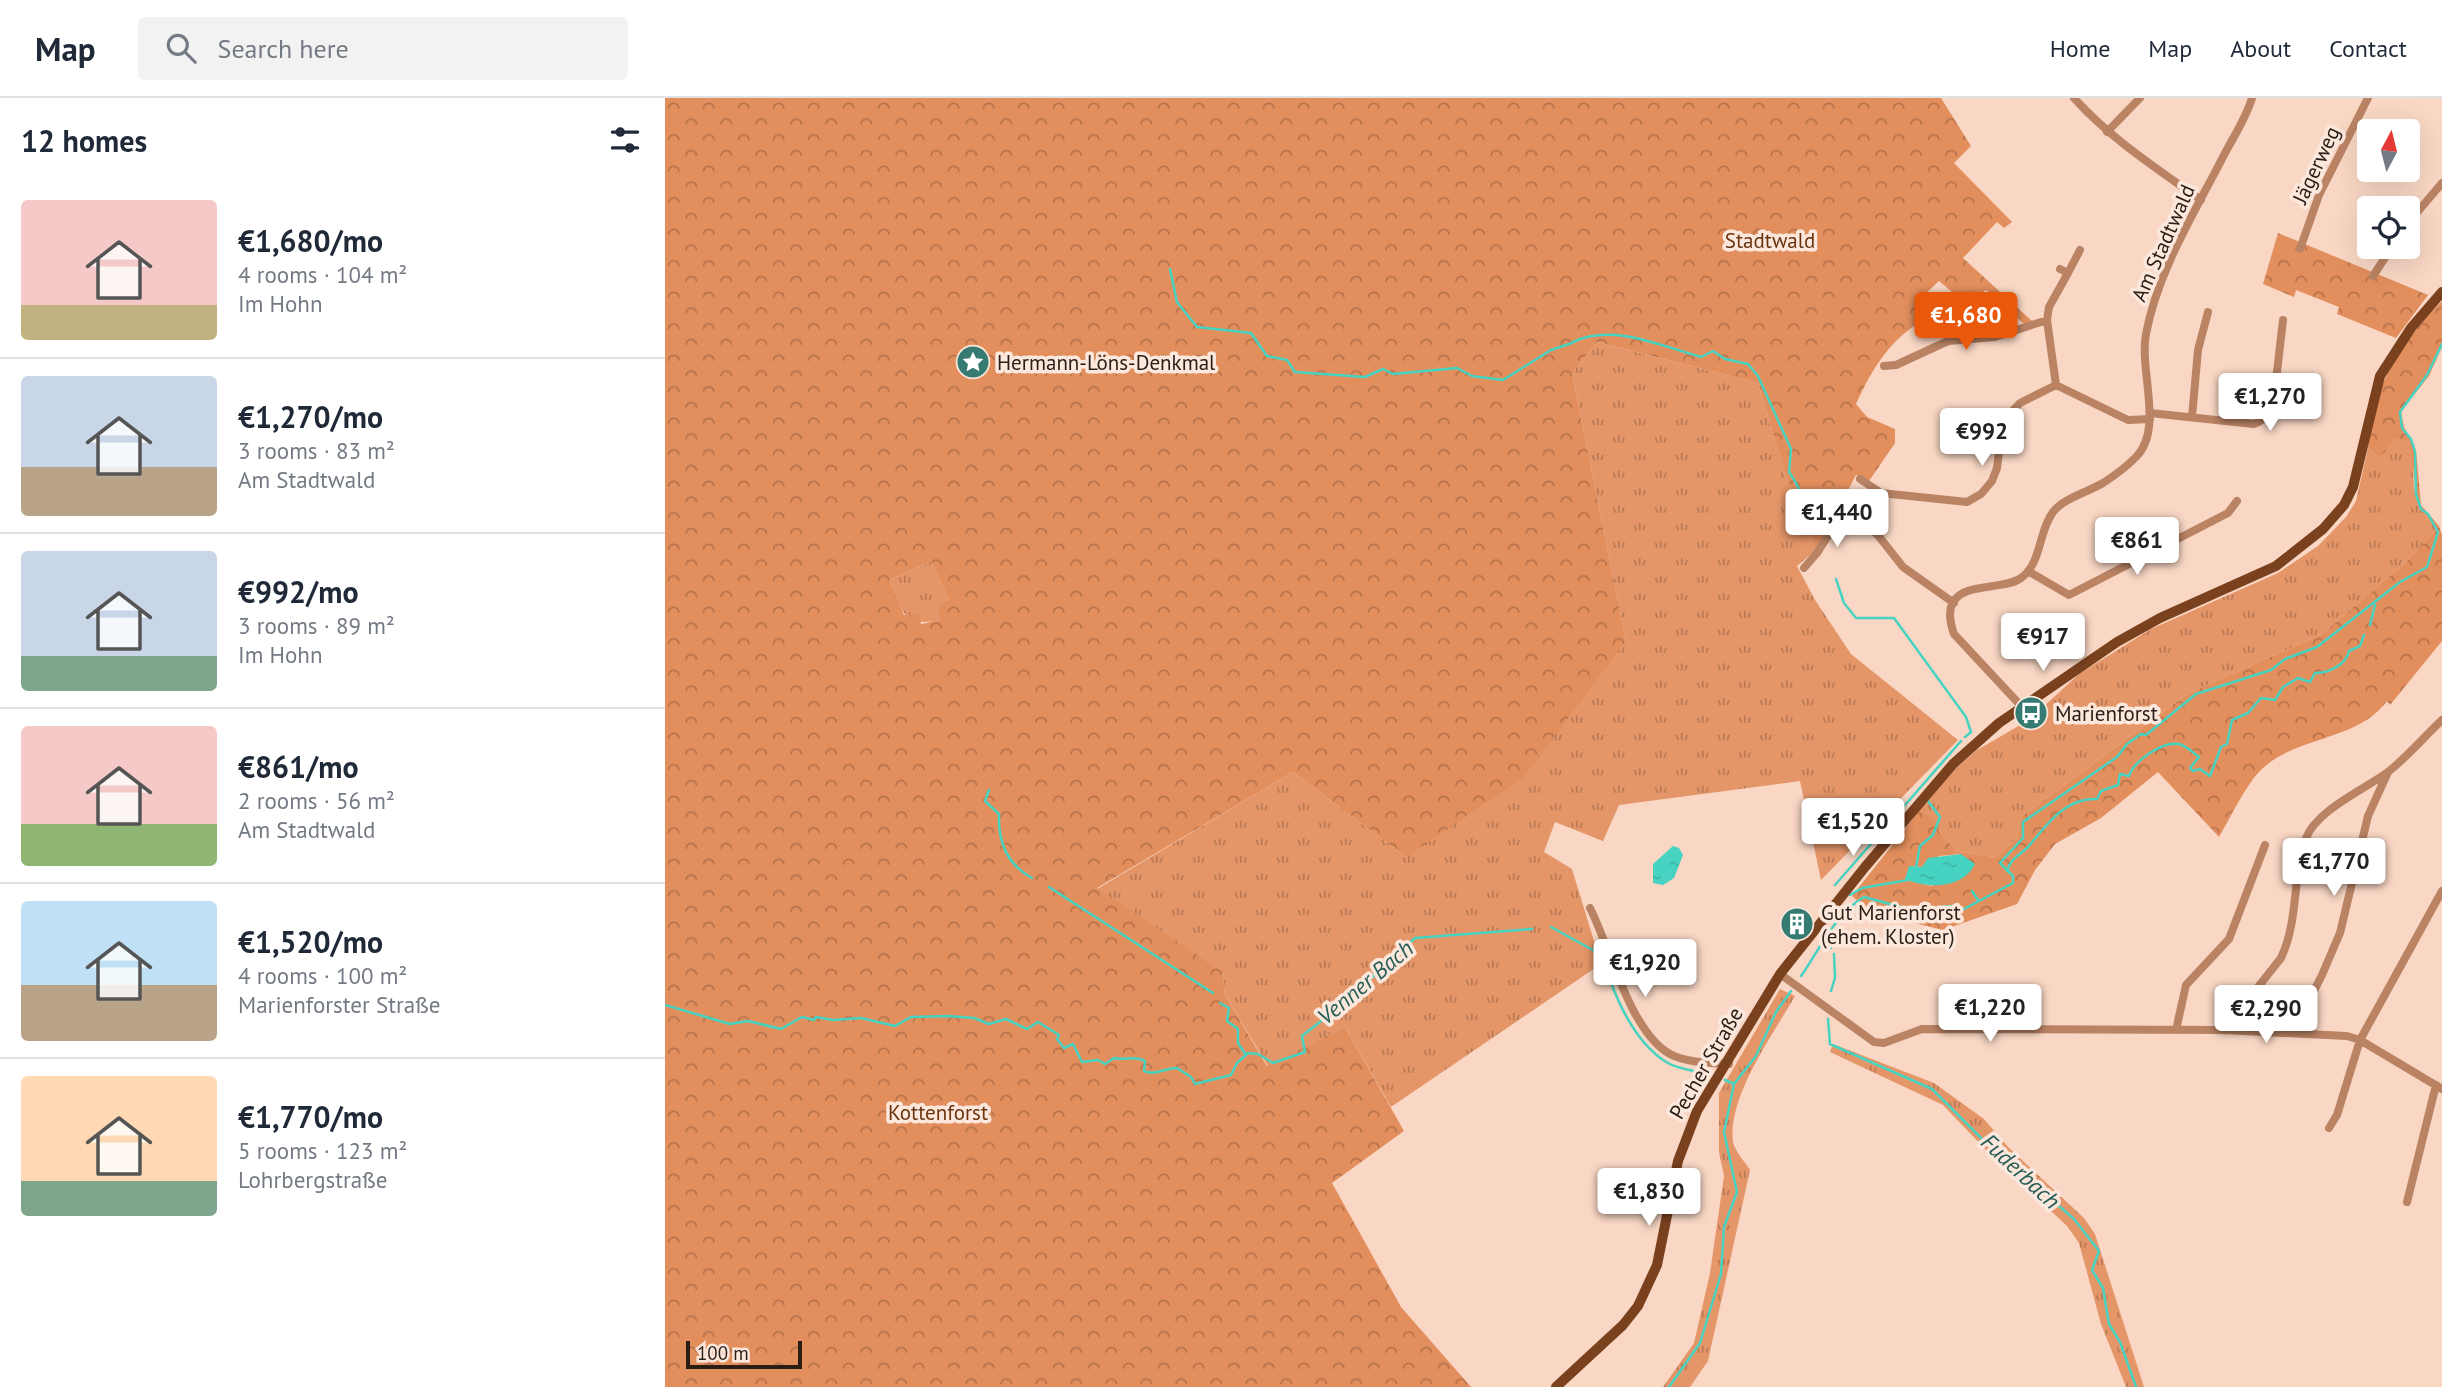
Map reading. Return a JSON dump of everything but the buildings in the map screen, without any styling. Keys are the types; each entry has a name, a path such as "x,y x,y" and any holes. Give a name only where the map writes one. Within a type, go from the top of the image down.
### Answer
{"main road":[{"name":"Pecher Straße","path":"1556,1387 1623,1325 1649,1286 1657,1265 1686,1137 1697,1111 1729,1064 1780,974 1953,764 2022,707 2116,642 2160,618 2276,566 2323,529 2344,505 2353,487 2380,376 2411,328 2442,292"}],"street":[{"path":"2074,98 2107,132 2201,200"},
{"path":"2107,132 2140,98"},
{"name":"Am Stadtwald","path":"2028,571 2055,510 2104,483 2137,456 2147,441 2150,416 2144,376 2144,345 2149,317 2162,280 2252,98"},
{"name":"Jägerweg","path":"2300,249 2319,195 2368,98"},
{"path":"2420,209 2442,183"},
{"path":"2056,384 2047,320 2049,307 2064,271 2080,250"},
{"path":"2373,276 2384,259"},
{"path":"2192,417 2198,350 2207,312"},
{"path":"1884,366 1896,365 1948,341 1995,337 2047,320"},
{"path":"2056,384 2128,420 2150,416 2192,417 2254,424 2268,416 2274,398 2283,320"},
{"path":"1860,479 1881,493 1967,502 1981,494 1992,481 1997,468 2000,442 2010,414 2020,403 2056,384"},
{"path":"2022,707 1954,634 1951,620 1954,603 1970,589 2005,585 2028,571 2069,595 2228,513 2237,501"},
{"path":"1804,568 1844,510 1877,534 1903,567 1954,603"},
{"path":"2224,1030 2281,958 2293,922 2303,849 2310,831 2362,787 2388,772 2442,720"},
{"path":"2293,1032 2340,933 2368,816 2388,772"},
{"path":"2176,1030 2186,985 2229,939 2265,845"},
{"path":"2329,1128 2337,1115 2360,1040 2442,891"},
{"path":"1590,908 1621,984 1656,1043 1671,1054 1689,1060 1729,1064"},
{"path":"1780,974 1874,1042 1884,1043 1922,1029 2224,1030 2293,1032 2347,1036 2360,1040 2439,1087 2407,1202"}],"green space":[{"name":"Kottenforst","path":"665,98 1941,98 1971,146 1954,163 2012,222 2004,228 1997,222 1963,258 2033,322 2024,324 1986,290 1965,303 1939,281 1922,297 1932,315 1895,342 1877,364 1856,404 1867,417 1895,429 1895,443 1869,481 1856,475 1816,550 1785,474 1758,383 1597,342 1572,373 1626,641 1523,778 1406,857 1293,772 1097,888 1222,971 1225,995 1267,1066 1345,1027 1404,1131 1332,1183 1401,1307 1471,1387 665,1387","holes":["931,561 949,600 938,608 941,620 921,624 919,614 904,615 889,580"]},
{"path":"2278,233 2428,295 2396,338 2337,314 2339,307 2296,290 2294,297 2263,284"},
{"path":"2442,301 2442,347 2429,376 2401,411 2404,427 2416,450 2421,505 2439,526 2442,535 2442,641 2390,705 2387,701 2375,714 2361,723 2293,750 2263,768 2245,791 2219,837 2158,772 2101,818 2055,844 2035,870 2017,904 1943,930 1870,912 1852,896 1920,810 1940,825 1938,830 1958,852 1995,857 2017,838 2021,817 2189,693 2322,634 2406,562 2436,530 2428,516 2418,508 2410,441 2395,438 2380,459 2368,448 2375,406 2388,373 2404,346","holes":["1961,854 1932,886 1905,880 1910,866 1922,867 1939,856"]},
{"path":"1597,342 1758,383 1785,474 1816,550 1797,566 1815,600 1851,654 1958,740 1821,880 1800,781 1619,805 1603,841 1555,822 1544,852 1572,869 1601,964 1391,1107 1345,1027 1268,1066 1225,995 1222,971 1097,889 1293,772 1406,857 1626,641 1572,373"},
{"path":"2395,437 2410,441 2416,497 2436,530 2406,562 2322,634 2189,693 2021,817 2017,838 1995,857 1958,852 1920,810 1955,769 1977,750 2029,720 2079,674 2151,629 2278,573 2318,546 2346,517 2356,501 2368,448 2380,459"},
{"path":"931,561 949,600 941,620 928,622 911,619 901,608 889,580"},
{"path":"1780,989 1795,996 1744,1086 1733,1124 1734,1145 1750,1170 1708,1361 1690,1387 1663,1387 1694,1343 1710,1273 1724,1176 1719,1152 1719,1093"},
{"path":"1833,1044 1934,1083 1984,1119 2009,1148 2084,1218 2095,1234 2144,1387 2126,1387 2101,1324 2079,1243 2067,1226 1987,1151 1943,1105 1830,1052"}],"water":[{"path":"1673,846 1679,848 1683,855 1674,878 1663,885 1653,883 1653,864"},
{"path":"1961,854 1975,864 1962,878 1944,885 1905,879 1909,866 1922,867 1928,858"}],"waterway":[{"path":"1170,269 1177,302 1197,327 1251,333 1267,356 1287,360 1295,372 1365,377 1383,369 1393,374 1457,368 1472,376 1503,380 1551,350 1572,343"},
{"path":"1573,342 1588,337 1621,335 1701,357 1713,351 1725,359 1748,364 1758,376 1791,449 1789,472 1801,493 1807,516"},
{"path":"1801,976 1836,923 1853,904 1864,897 1912,910 1950,906 1962,910 2013,883 2013,876 2000,863 2023,838 2023,822 2117,757 2127,744 2141,734 2146,735 2196,694 2271,670 2285,659 2317,647 2400,582 2427,567 2438,532 2428,514 2421,509 2416,494 2415,452 2411,439 2402,428 2400,412 2427,375 2442,344"},
{"path":"1836,579 1844,603 1856,618 1894,618 1966,717 1971,732 1965,737"},
{"path":"2370,625 2375,605"},
{"path":"2007,871 2013,860 2057,814 2075,803 2097,799 2101,791 2118,785 2120,774 2129,776 2137,764 2157,749 2172,744 2185,746 2199,757 2190,768 2193,771 2200,769 2210,776 2221,747 2227,744 2232,720 2248,713 2261,698 2275,700 2283,687 2298,678 2310,682 2315,673 2335,668 2344,661 2349,651 2360,646 2364,635"},
{"path":"1835,885 1961,741"},
{"path":"989,790 985,801 999,814 1000,834 1006,852 1016,866 1032,878"},
{"path":"1916,867 1920,846 1933,835 1940,817 1928,801"},
{"path":"1850,895 1862,888 1908,880"},
{"path":"1049,887 1213,993"},
{"path":"1972,891 1978,900"},
{"name":"Venner Bach","path":"1551,927 1600,954 1606,965"},
{"name":"Venner Bach","path":"665,1005 730,1024 748,1021 781,1029 802,1017 814,1020 816,1017 833,1020 861,1018 895,1026 911,1017 974,1018 989,1024 1006,1019 1027,1029 1038,1022 1059,1035 1057,1039 1064,1048 1073,1044 1082,1062 1098,1060 1105,1064 1114,1058 1137,1058 1145,1061 1144,1071 1152,1073 1177,1068 1191,1077 1195,1084 1231,1075 1237,1063 1248,1053 1258,1054 1273,1063 1305,1052 1302,1036 1344,1003 1415,938 1532,929"},
{"name":"Fuderbach","path":"1827,939 1831,948"},
{"name":"Fuderbach","path":"1831,991 1835,978 1834,954"},
{"name":"Venner Bach","path":"1610,980 1632,1026 1656,1055 1675,1066 1708,1074"},
{"path":"1669,1387 1700,1343 1721,1274 1724,1227 1737,1192 1724,1132 1734,1084 1756,1056 1776,1012 1791,991"},
{"path":"1220,1003 1229,1008 1227,1021 1238,1029 1238,1043 1246,1055"},
{"name":"Fuderbach","path":"1828,1019 1830,1044 1932,1089 1980,1137 2074,1219 2099,1251 2092,1270 2103,1288 2109,1324 2120,1342 2136,1387"},
{"name":"Venner Bach","path":"1725,1080 1734,1084"}],"place":[{"name":"Hermann-Löns-Denkmal","path":"973,362"},
{"name":"Marienforst","path":"2031,713"},
{"name":"Gut Marienforst (ehem. Kloster)","path":"1797,924"}],"park label":[{"name":"Stadtwald","path":"1770,240"}]}
